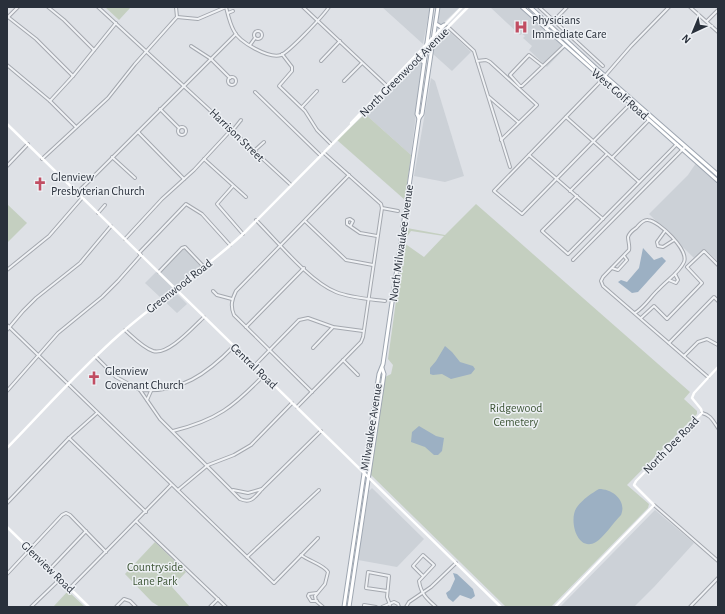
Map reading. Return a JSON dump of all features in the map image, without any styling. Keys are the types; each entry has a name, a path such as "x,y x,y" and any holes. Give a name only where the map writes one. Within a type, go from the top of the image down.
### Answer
{"main road":[{"name":"North Milwaukee Avenue","path":"419,118 417,114 432,7"},
{"name":"North Milwaukee Avenue","path":"382,368 419,118 422,114 438,7"},
{"name":"North Greenwood Avenue","path":"351,124 386,85 462,7"},
{"name":"North Greenwood Avenue","path":"351,124 416,61 468,7"},
{"name":"West Golf Road","path":"522,7 684,148 718,181"},
{"name":"West Golf Road","path":"530,7 630,104 651,119 676,144 684,148 718,175"},
{"path":"436,24 440,27 444,25"},
{"path":"416,61 420,60 424,62"},
{"name":"Central Road","path":"7,124 501,607"},
{"name":"Greenwood Road","path":"7,448 96,357 125,330 230,246 351,124"},
{"name":"Milwaukee Avenue","path":"344,607 363,473 379,374 382,368"},
{"name":"Milwaukee Avenue","path":"349,607 384,374 382,368"},
{"name":"North Dee Road","path":"654,505 634,485 636,480 702,413 701,409 692,398 694,393 708,377 717,370"},
{"path":"555,607 654,505"},
{"path":"357,518 356,536 358,540"},
{"name":"Glenview Road","path":"7,527 88,607"}],"street":[{"path":"12,7 14,12"},
{"path":"18,7 8,18 36,39 73,76"},
{"path":"48,7 64,20 94,50"},
{"path":"50,101 73,76 116,23 98,7"},
{"path":"42,159 108,98 146,51 177,17 176,7"},
{"path":"177,17 198,19 226,7 236,34 250,45 268,55 282,54 329,7"},
{"path":"304,7 386,85"},
{"path":"539,7 602,66"},
{"path":"546,29 567,7"},
{"path":"630,104 522,214 494,191 669,7"},
{"path":"690,7 718,32"},
{"path":"707,21 718,10"},
{"path":"228,13 233,11"},
{"name":"Harrison Street","path":"116,23 290,184"},
{"path":"448,27 474,50 510,167"},
{"path":"77,193 236,34"},
{"path":"250,45 255,38"},
{"path":"321,61 340,41"},
{"path":"543,66 529,55 511,73 510,77 522,86 543,66 564,45"},
{"path":"191,46 211,59 230,78"},
{"path":"282,54 292,67 292,71 279,86 301,108 317,130 331,144"},
{"path":"477,61 486,60 490,62 537,106 524,119 518,122 501,140"},
{"path":"344,82 362,63"},
{"path":"7,65 50,101 76,127"},
{"path":"301,108 317,91"},
{"path":"255,92 320,155"},
{"path":"488,97 518,122"},
{"path":"160,109 179,128"},
{"path":"566,117 639,182"},
{"path":"612,158 651,119"},
{"path":"125,239 162,199 233,130 241,120"},
{"path":"138,132 184,179"},
{"path":"254,151 264,142"},
{"path":"7,166 28,144"},
{"path":"577,196 542,231 568,254 676,144"},
{"path":"573,260 684,148"},
{"path":"297,408 361,342 364,332 382,208 381,204 323,152"},
{"path":"570,190 607,154"},
{"path":"529,155 603,219"},
{"path":"112,157 135,178"},
{"path":"204,159 246,197"},
{"path":"312,392 234,315 232,310 232,299 236,291 349,175"},
{"path":"233,186 216,203 242,234"},
{"path":"7,270 49,236 82,198"},
{"path":"98,213 106,204"},
{"path":"7,391 58,333 118,281 140,254 186,204 202,214 230,246"},
{"path":"382,208 398,211"},
{"path":"256,220 304,268 325,286 337,293 385,301"},
{"path":"635,313 640,310 659,288 675,274 684,261 685,256 681,247 655,222 644,220 628,237 630,250 612,268 601,282 603,286 708,377"},
{"path":"304,221 346,260 374,265"},
{"path":"351,225 360,233 378,236"},
{"path":"7,330 8,326 36,298 80,263 111,226"},
{"path":"665,231 657,242 658,246 663,248 674,240"},
{"path":"159,272 182,248 185,247 204,268"},
{"path":"641,318 654,306 667,318 702,283 686,267 704,251 718,265"},
{"path":"612,268 618,270 624,264 627,260 624,256"},
{"path":"246,327 304,268"},
{"path":"669,280 676,283 678,280 675,274"},
{"path":"213,291 217,295 232,299"},
{"path":"669,343 714,297 718,301"},
{"path":"125,330 152,351 159,352 180,340 204,317"},
{"path":"254,366 299,320 308,318 333,326 364,332"},
{"path":"8,326 274,583 318,538"},
{"path":"313,348 333,326"},
{"path":"684,356 698,342 707,339 718,345"},
{"path":"96,357 116,377 140,390 151,391 180,386 199,377 216,364 234,346"},
{"path":"343,360 358,375"},
{"path":"173,431 192,426 230,408 264,375"},
{"path":"140,390 160,419 208,465 240,499 246,502 253,500 262,489 320,431"},
{"path":"147,400 151,391"},
{"path":"178,490 208,465 234,455 251,445 292,403"},
{"path":"7,504 69,438 97,413"},
{"path":"702,413 707,414 712,418 718,428"},
{"path":"69,438 146,512"},
{"path":"70,589 172,485"},
{"path":"232,490 248,493 262,489"},
{"path":"246,557 319,490"},
{"path":"654,505 718,561"},
{"path":"7,574 29,549 66,513 70,515 106,552"},
{"path":"136,521 226,607"},
{"path":"50,569 86,531"},
{"path":"301,555 309,561 324,567 328,572 325,584 317,593 315,598 323,607"},
{"path":"423,576 413,566 424,555 434,565 419,581 422,594 436,607"},
{"path":"406,607 409,602 422,594 456,563"},
{"path":"387,591 366,588 368,572 389,576 387,591 390,605"},
{"path":"690,607 718,578"},
{"path":"31,607 60,579"},
{"path":"317,593 310,594 308,596 311,601 317,601"},
{"path":"116,607 124,599 130,601 136,607"},
{"path":"210,607 218,599"},
{"path":"382,607 390,605 394,602 398,604 399,607"},
{"path":"364,607 376,607"}],"shaded area":[{"path":"382,7 430,7 423,44 402,25"},
{"path":"440,7 460,7 441,25 438,23"},
{"path":"490,7 519,7 565,48 547,67 529,50 532,46 523,38 525,36 522,34 520,35"},
{"path":"448,30 471,52 452,71 433,54 436,42"},
{"path":"419,61 422,65 411,155 365,114"},
{"path":"431,78 435,81 464,176 445,182 414,176"},
{"path":"696,163 718,183 718,261 705,249 694,258 649,214 688,175"},
{"path":"182,246 185,246 205,265 172,289 187,304 177,313 145,283"},
{"path":"372,488 424,539 397,567 358,560 369,491"},
{"path":"655,510 694,543 654,587 634,607 560,607"}],"green space":[{"path":"105,7 131,7 119,20"},
{"path":"365,114 411,155 405,200 337,140"},
{"path":"7,204 27,223 7,243"},
{"name":"Ridgewood Cemetery","path":"476,204 690,392 684,399 697,411 697,414 627,485 649,504 648,508 551,607 506,607 370,474 385,377 391,374 393,365 388,359 404,243 424,257 444,236 411,231 406,238 407,228 445,235"},
{"name":"Countryside Lane Park","path":"155,542 186,572 172,587 190,607 160,607 152,602 125,574"},
{"path":"68,591 85,607 53,607"}],"water":[{"path":"643,248 654,260 662,257 666,261 638,292 632,293 618,282 621,280 627,282 639,268"},
{"path":"445,346 460,362 473,366 475,369 471,374 451,379 442,374 430,374 430,368"},
{"path":"419,426 436,436 444,438 442,451 438,455 434,455 425,447 411,442 412,432"},
{"path":"599,489 609,491 618,497 622,505 621,515 596,542 589,544 584,543 579,539 576,533 574,526 574,512 582,501"},
{"path":"453,573 457,574 473,589 475,596 471,599 460,595 453,602 448,598 446,593 450,590 455,579"}],"place":[{"name":"Physicians Immediate Care","path":"521,27"},
{"name":"Glenview Presbyterian Church","path":"40,184"},
{"name":"Glenview Covenant Church","path":"94,378"}]}
